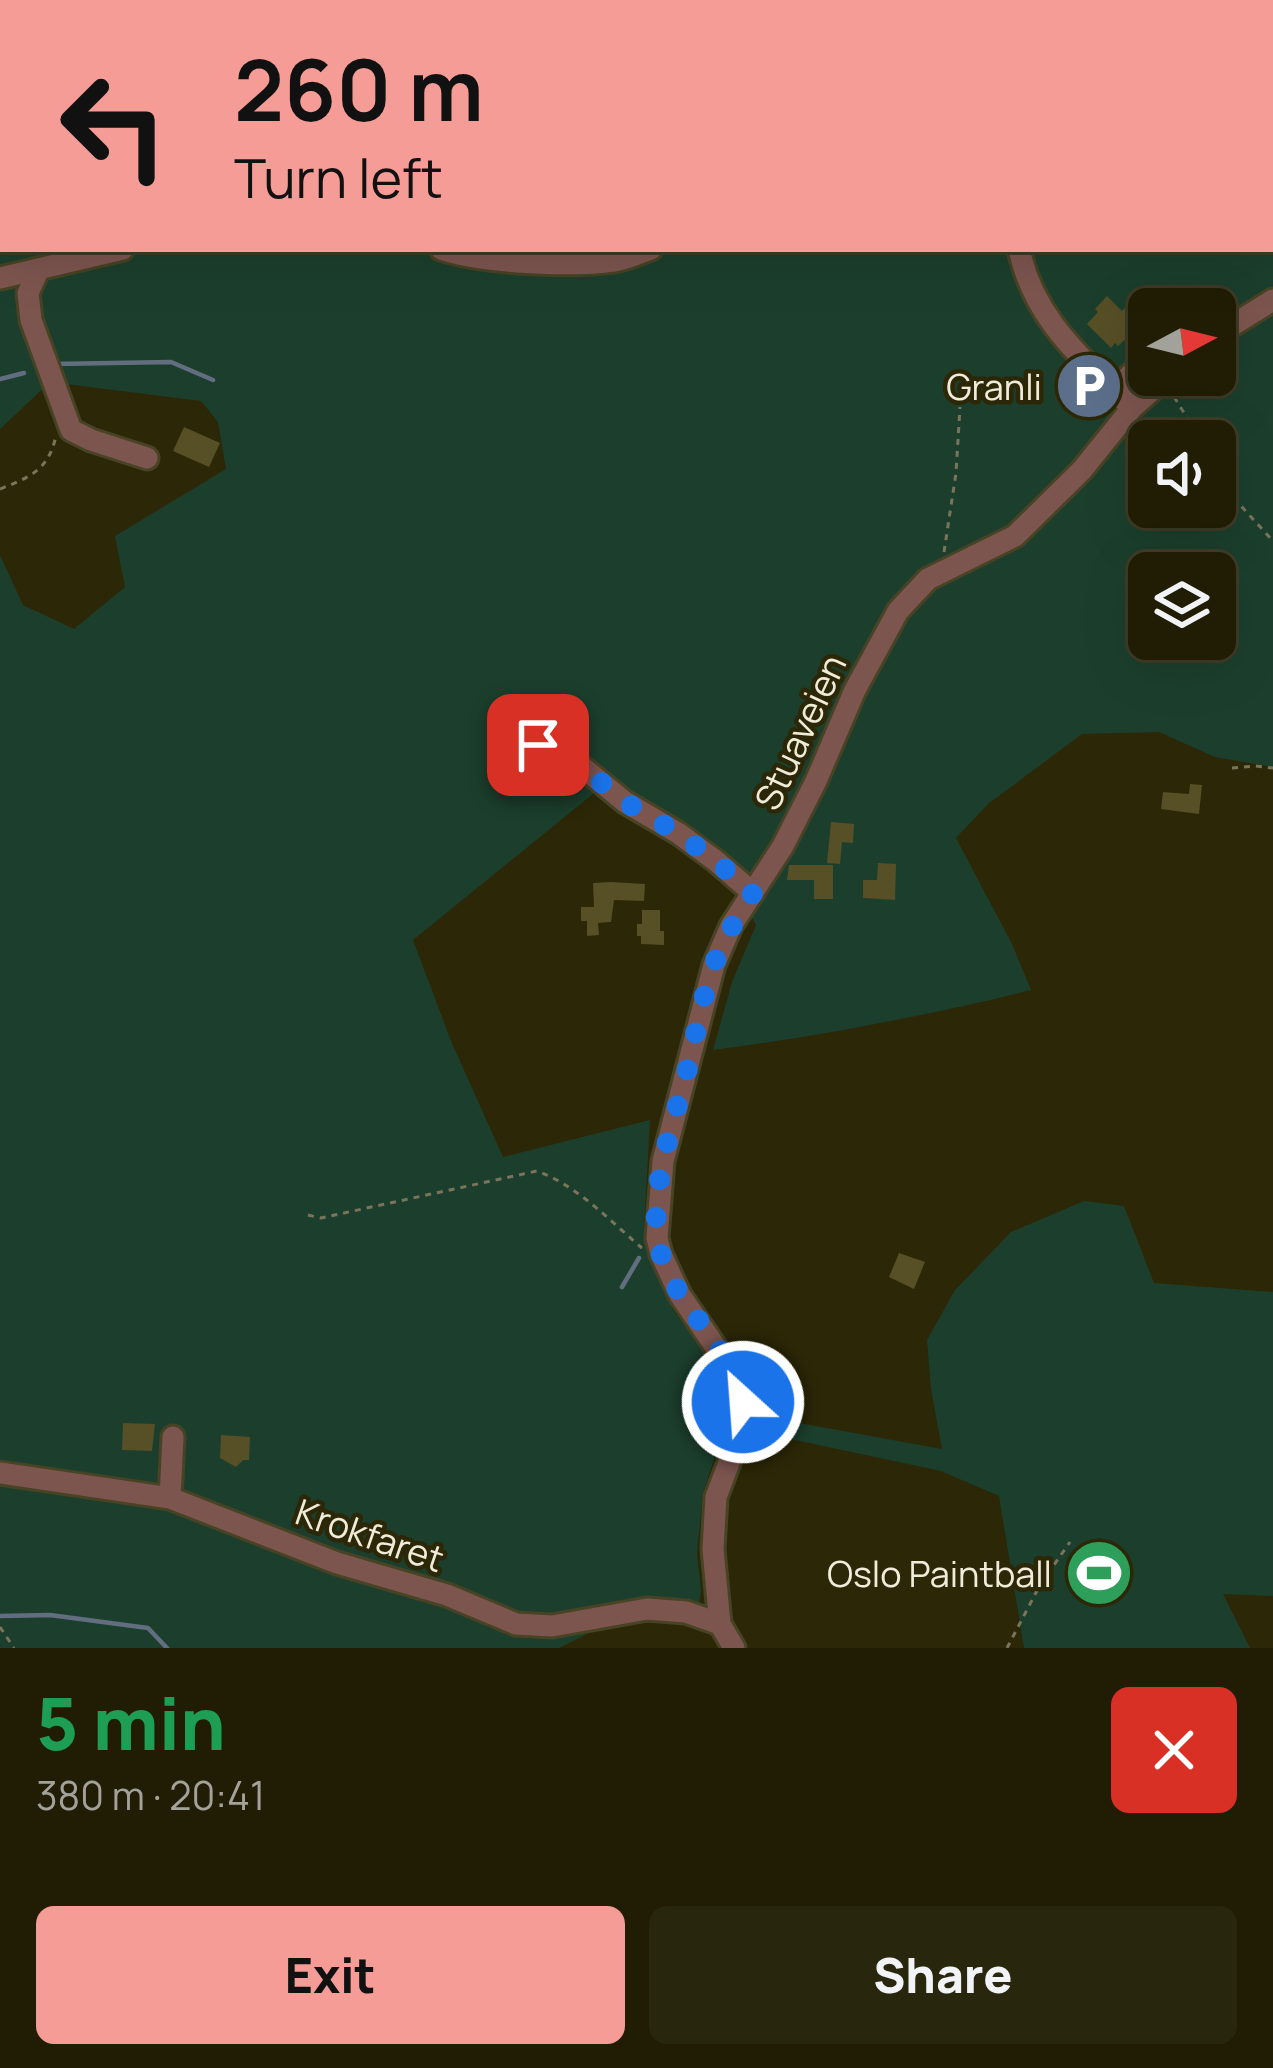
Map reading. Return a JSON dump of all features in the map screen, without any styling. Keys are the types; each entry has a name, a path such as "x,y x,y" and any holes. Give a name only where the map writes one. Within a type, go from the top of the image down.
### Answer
{"street":[{"path":"0,278 110,252"},
{"path":"449,252 466,258 574,262 618,260 642,252"},
{"path":"1020,252 1040,308 1126,401"},
{"path":"39,269 28,293 31,320 71,430 147,458"},
{"path":"1236,323 1273,300"},
{"name":"Stuaveien","path":"734,1648 720,1624 713,1549 716,1497 741,1431 743,1402 734,1373 680,1294 657,1238 663,1161 714,965 731,926 783,846 898,611 919,586 1015,536 1082,470 1133,396"},
{"path":"538,745 564,752 625,802 678,833 753,893"},
{"path":"170,1498 173,1437"},
{"name":"Krokfaret","path":"0,1473 170,1498 337,1563 447,1595 516,1624 552,1626 647,1609 686,1612 720,1624"}],"path":[{"path":"941,572 960,407"},
{"path":"0,489 38,472 53,448 62,412"},
{"path":"1236,500 1273,541"},
{"path":"1232,768 1273,768"},
{"path":"308,1215 321,1218 537,1171 590,1203 646,1252 661,1255"},
{"path":"1007,1648 1040,1585 1070,1543"},
{"path":"0,1627 14,1648"}],"green space":[{"path":"0,252 1273,252 1273,767 1215,757 1159,732 1082,734 988,804 956,838 1031,990 833,1032 713,1050 732,982 756,925 734,887 604,785 413,940 503,1157 650,1120 644,1228 673,1310 712,1360 730,1398 703,1493 698,1613 621,1617 559,1648 0,1648 0,555 23,605 74,629 125,587 115,536 226,469 218,422 201,401 50,382 0,429"},
{"path":"1084,1201 1124,1206 1154,1283 1273,1292 1273,1596 1223,1594 1250,1648 1024,1648 999,1496 941,1471 767,1434 761,1416 942,1449 927,1340 955,1290 1011,1232"}],"building":[{"path":"1107,296 1122,311 1128,309 1128,337 1118,346 1115,343 1111,348 1087,324 1098,312 1095,309"},
{"path":"184,427 220,443 209,467 173,451"},
{"path":"1190,784 1202,785 1199,814 1161,809 1163,792 1189,794"},
{"path":"831,822 854,824 853,843 842,842 840,864 827,863"},
{"path":"878,863 896,864 895,900 863,898 863,880 877,880"},
{"path":"789,865 833,865 833,899 814,899 814,880 787,880"},
{"path":"593,883 645,884 644,901 614,900 611,922 598,923 599,935 587,936 581,907 594,907"},
{"path":"642,910 660,910 664,945 641,944 637,924 642,924"},
{"path":"899,1253 925,1262 914,1289 889,1277"},
{"path":"123,1423 155,1424 152,1451 122,1450"},
{"path":"221,1435 250,1437 249,1460 236,1467 220,1458"}],"waterway":[{"path":"53,364 171,362 213,380"},
{"path":"0,379 24,373"},
{"path":"622,1287 639,1258"},
{"path":"0,1616 50,1615 148,1628 167,1648"}],"place":[{"name":"Granli","path":"1089,386"},
{"name":"Oslo Paintball","path":"1099,1573"}],"route":[{"path":"538,745 564,752 625,802 678,833 753,893 731,926 714,965 663,1161 657,1219 667,1271 734,1373 743,1402"}]}
